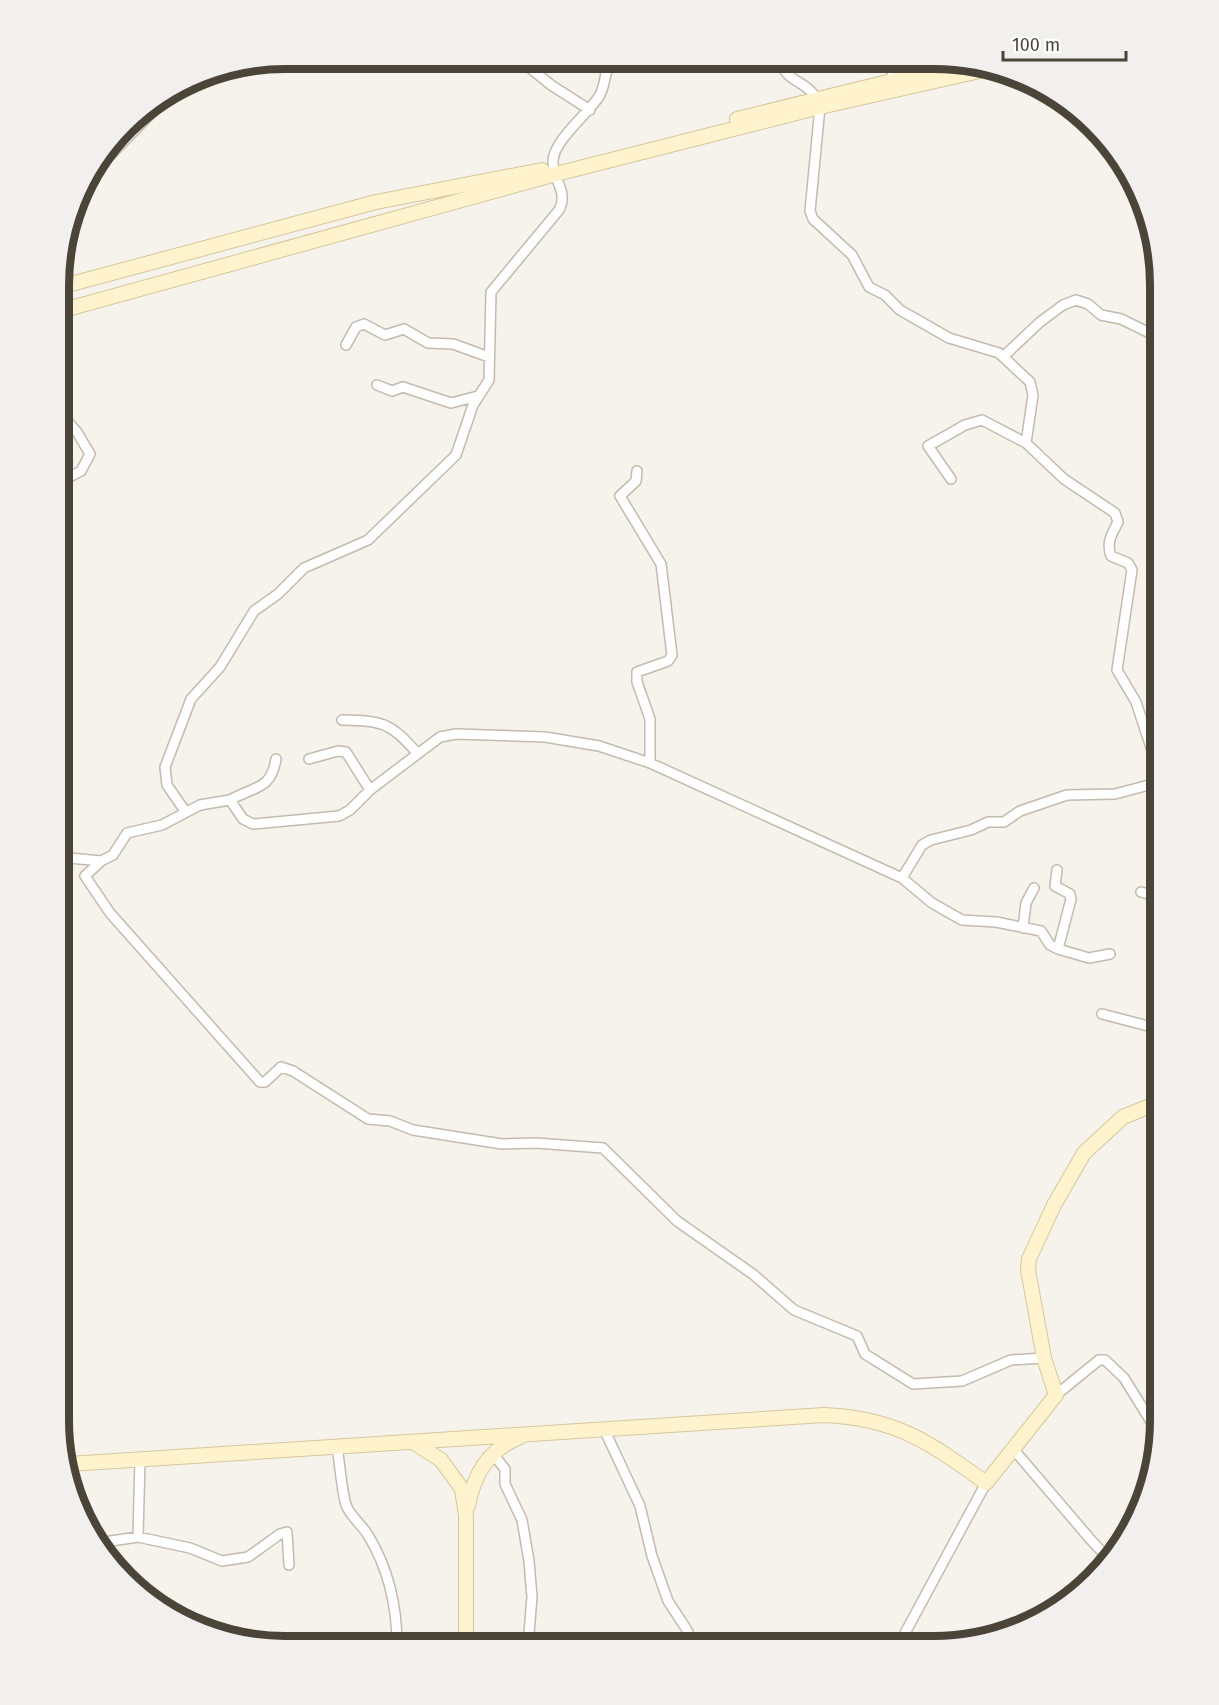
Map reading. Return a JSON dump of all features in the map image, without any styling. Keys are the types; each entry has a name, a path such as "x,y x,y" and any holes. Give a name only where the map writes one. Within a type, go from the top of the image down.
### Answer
{"street":[{"path":"531,69 551,85 590,110"},
{"path":"185,811 167,784 165,767 191,699 220,667 254,611 278,594 304,568 368,540 452,460 459,449 473,405 489,380 491,292 559,210 563,196 552,160 559,145 590,110 603,90 608,69"},
{"path":"783,69 814,92 818,103 810,216 852,255 866,284 885,295 900,310 949,338 1004,356 1032,389 1026,443"},
{"path":"891,80 894,69"},
{"path":"69,309 384,224 555,171 818,103 891,80 939,69"},
{"path":"818,103 971,72"},
{"path":"69,285 376,202 555,171"},
{"path":"1004,356 1040,322 1063,305 1076,300 1088,304 1101,315 1121,319 1150,333"},
{"path":"346,345 356,327 364,324 385,335 407,330 428,344 453,344 489,357"},
{"path":"376,385 392,391 403,387 451,403 478,396"},
{"path":"951,479 928,446 965,424 982,420 1026,443 1069,483 1117,515 1108,549 1111,556 1128,563 1132,570 1117,670 1136,702 1150,745"},
{"path":"69,423 90,454 81,471 69,477"},
{"path":"637,471 636,481 620,496 661,564 672,655 668,662 637,672 650,719 650,763"},
{"path":"342,720 366,720 390,726 417,753"},
{"path":"230,800 247,823 289,818 318,820 345,814 370,790 417,753 435,740 447,735 545,737 590,744 650,763 902,878 932,903 957,918 1041,932 1050,945 1089,958 1110,954"},
{"path":"309,759 338,751 346,752 370,790"},
{"path":"276,759 274,774 267,783 230,800 207,803 185,811 162,825 127,833 117,851 87,872 86,881 110,913 260,1082 264,1082 280,1067 301,1076 368,1119 390,1121 413,1130 502,1144 536,1143 603,1148 677,1221 754,1275 794,1310 857,1336 865,1354 914,1384 962,1381 1011,1360 1044,1358"},
{"path":"902,878 922,845 931,840 971,830 988,822 1004,822 1020,811 1067,795 1115,794 1150,785"},
{"path":"69,858 101,861"},
{"path":"1057,870 1055,886 1070,894 1071,899 1058,949"},
{"path":"1023,928 1026,903 1034,888"},
{"path":"1141,892 1150,894"},
{"path":"1102,1014 1150,1025"},
{"path":"1056,1395 1044,1358 1028,1270 1031,1253 1054,1205 1084,1154 1123,1117 1150,1106"},
{"path":"903,1636 986,1483 1056,1395 1099,1360 1105,1360 1124,1378 1150,1420"},
{"path":"73,1464 824,1415 859,1416 893,1426 929,1442 986,1483"},
{"path":"604,1429 640,1506 652,1556 668,1601 689,1636"},
{"path":"466,1516 477,1474 493,1454 513,1440 527,1434"},
{"path":"412,1442 432,1452 458,1480 462,1489 466,1516 466,1636"},
{"path":"337,1446 347,1506 369,1536 386,1572 396,1620 397,1636"},
{"path":"1014,1450 1103,1553"},
{"path":"493,1454 505,1469 505,1484 522,1520 532,1597 529,1636"},
{"path":"138,1537 140,1460"},
{"path":"106,1542 138,1537 190,1548 222,1561 248,1557 280,1534 287,1532 289,1565"}]}
